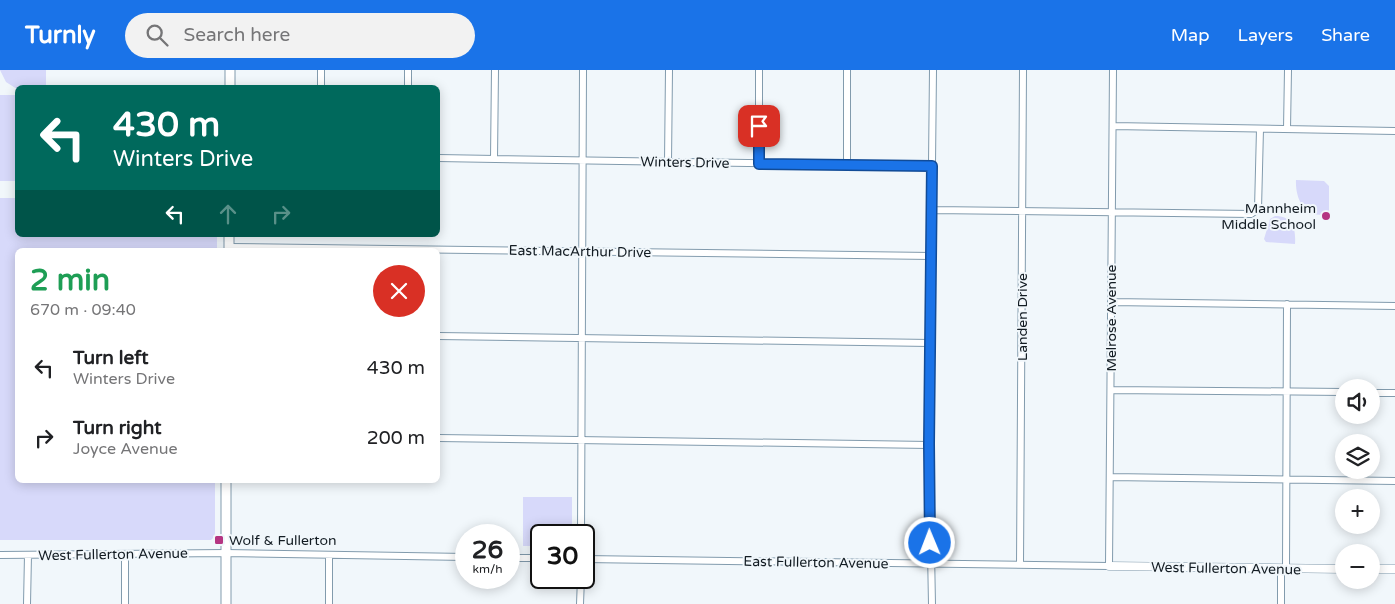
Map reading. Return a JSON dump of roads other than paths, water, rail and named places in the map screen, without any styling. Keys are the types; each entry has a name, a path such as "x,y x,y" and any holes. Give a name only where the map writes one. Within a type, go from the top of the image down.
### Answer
{"main road":[{"path":"230,70 230,85"},
{"path":"226,483 226,604"}],"street":[{"path":"321,70 321,85"},
{"path":"408,70 408,85"},
{"path":"494,159 495,70"},
{"path":"581,524 583,70"},
{"path":"668,162 669,70"},
{"path":"759,70 759,164"},
{"path":"847,70 847,165"},
{"path":"932,604 929,444 933,70"},
{"name":"Landen Drive","path":"1020,565 1023,70"},
{"name":"Melrose Avenue","path":"1109,566 1113,70"},
{"path":"1287,129 1288,70"},
{"path":"1113,126 1395,131"},
{"path":"932,210 1251,214 1258,209 1260,129"},
{"name":"Winters Drive","path":"440,158 932,166"},
{"name":"East MacArthur Drive","path":"440,250 931,256"},
{"path":"1111,302 1395,306"},
{"path":"1281,604 1284,569 1286,479 1287,304"},
{"path":"440,336 930,343"},
{"path":"1111,390 1335,392"},
{"path":"1380,393 1395,393"},
{"path":"440,438 929,444"},
{"path":"1110,476 1395,481"},
{"path":"226,553 455,558"},
{"name":"West Fullerton Avenue","path":"0,555 226,553"},
{"path":"27,604 28,555"},
{"path":"125,555 125,604"},
{"path":"329,556 329,604"},
{"name":"East Fullerton Avenue","path":"595,559 1109,566"},
{"name":"West Fullerton Avenue","path":"1109,566 1335,569"},
{"path":"1380,568 1395,569"},
{"path":"580,604 581,589"}],"place":[{"name":"Mannheim Middle School","path":"1326,216"},
{"name":"Wolf & Fullerton","path":"219,540"}]}
